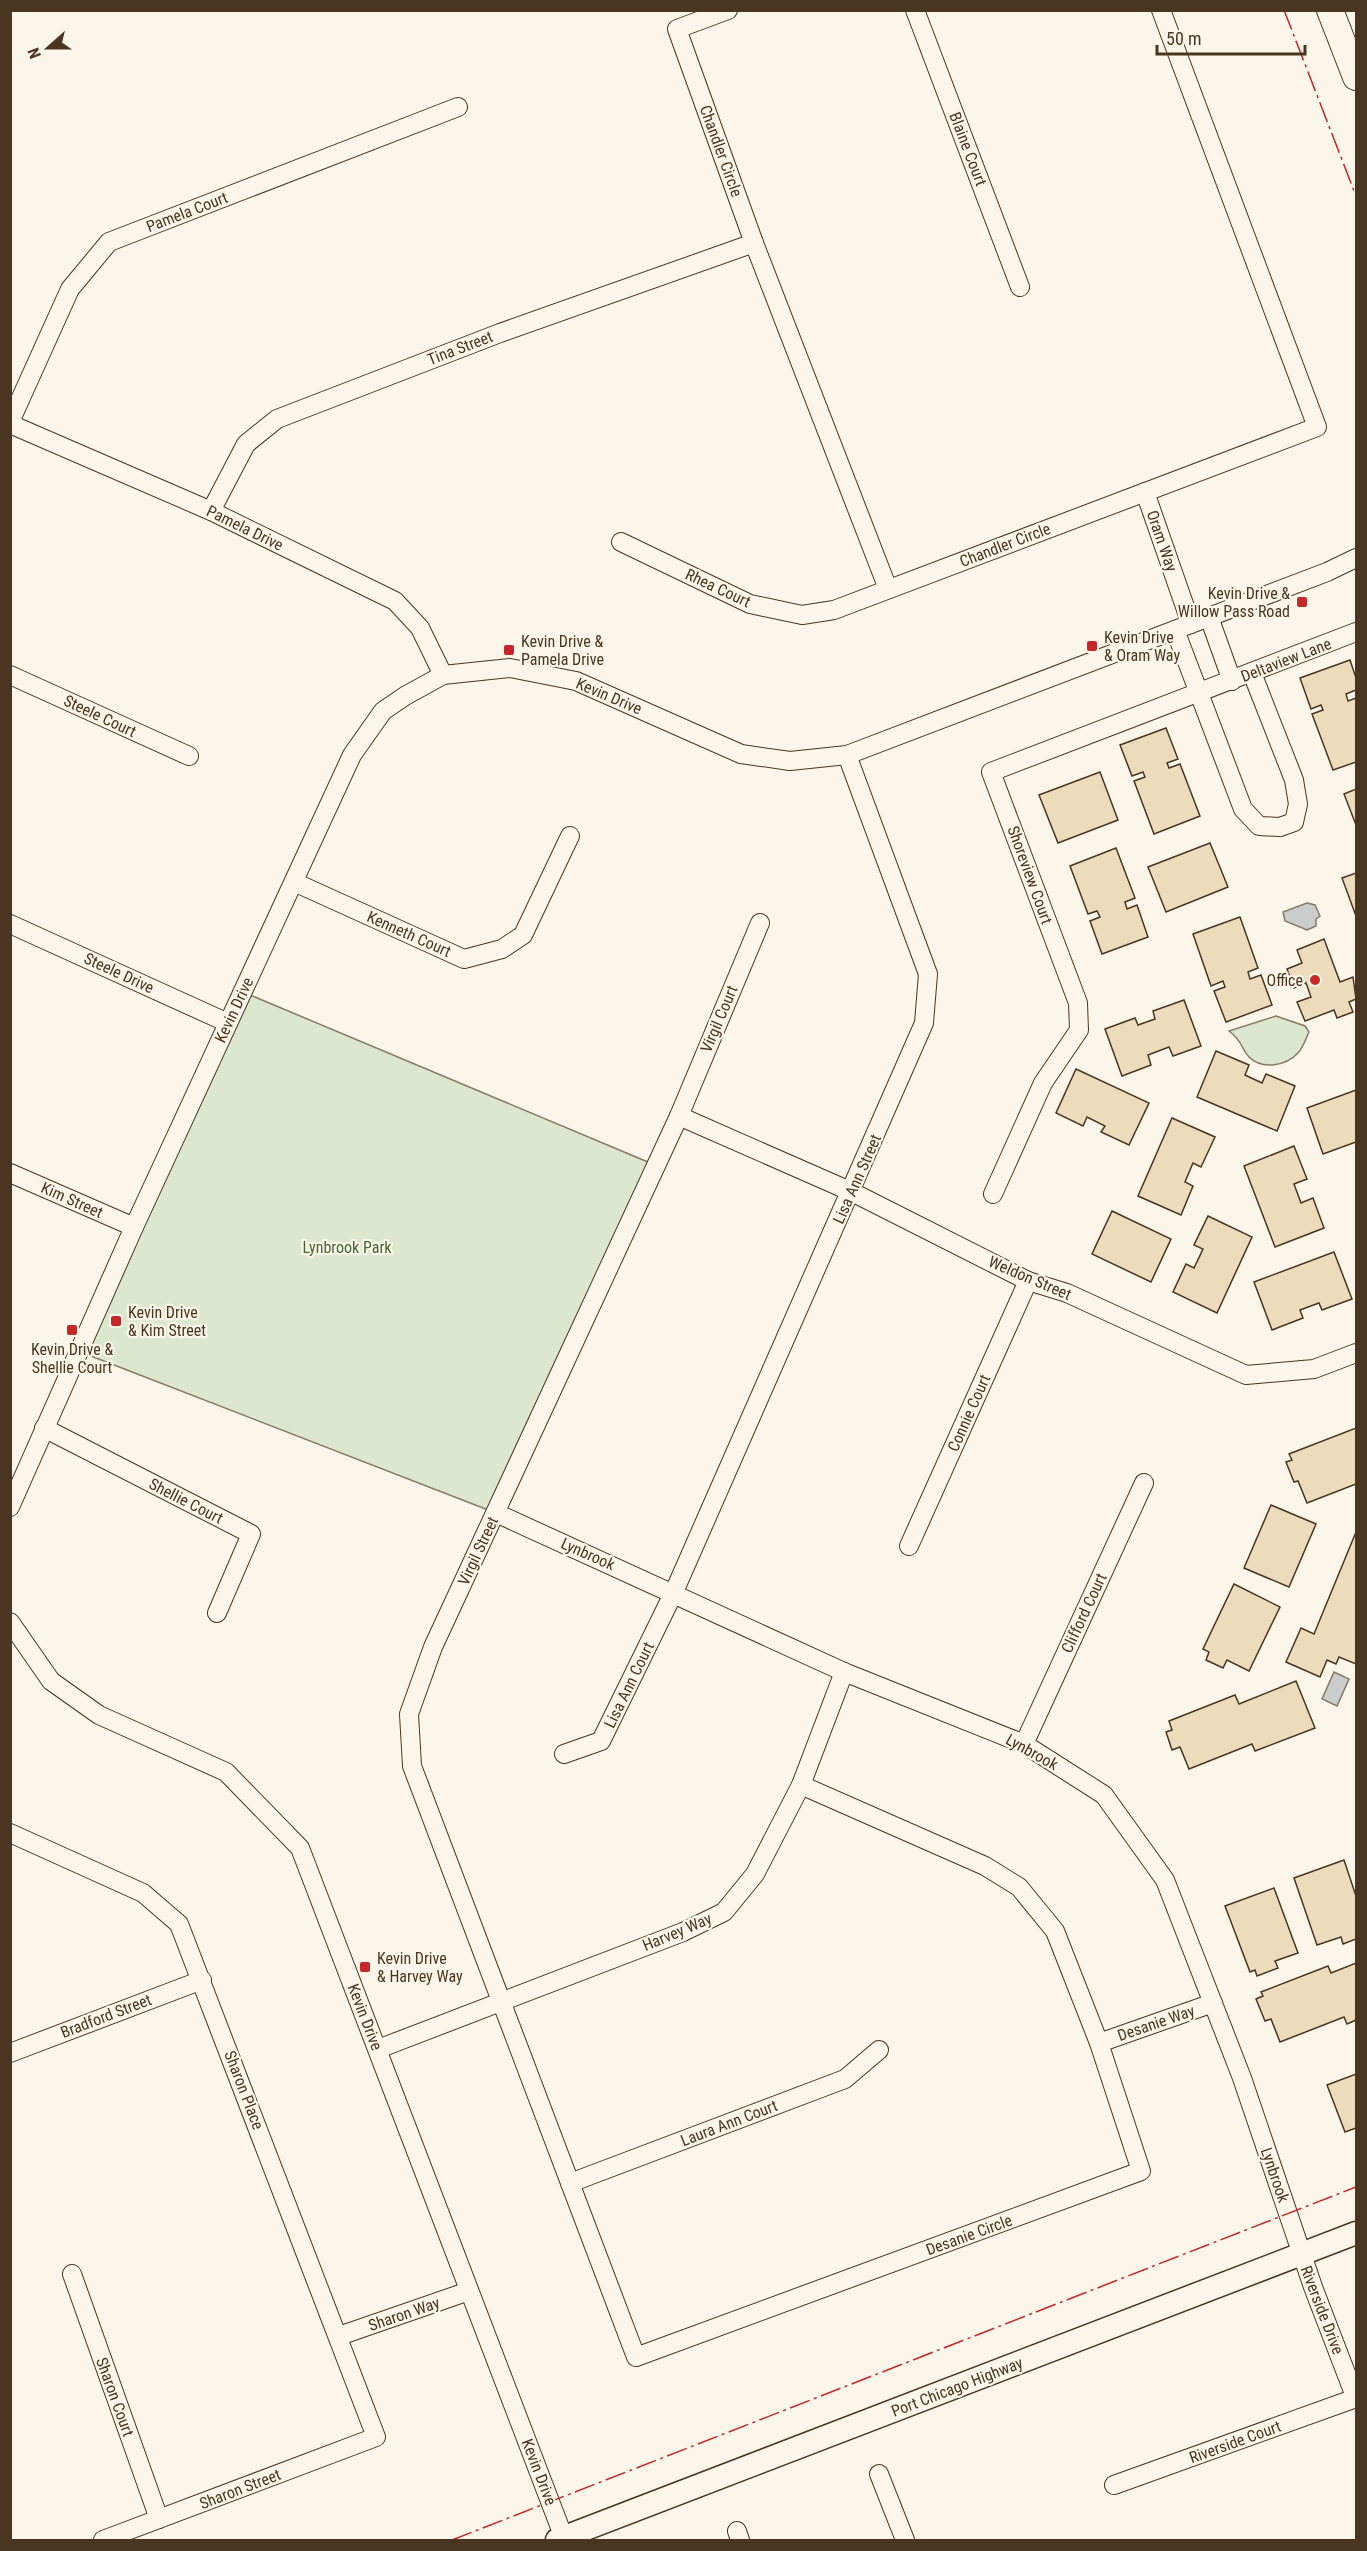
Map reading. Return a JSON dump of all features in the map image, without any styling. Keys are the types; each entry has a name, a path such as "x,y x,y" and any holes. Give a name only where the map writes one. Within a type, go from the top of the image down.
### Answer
{"main road":[{"path":"1330,10 1356,77"}],"street":[{"name":"Chandler Circle","path":"728,10 677,30 754,243 888,589 1317,427 1161,10"},
{"name":"Blaine Court","path":"915,10 1020,287"},
{"name":"Pamela Court","path":"10,423 70,289 109,242 458,107"},
{"name":"Tina Street","path":"211,511 246,444 278,419 500,333 754,243"},
{"name":"Pamela Drive","path":"10,423 211,511 395,601 420,628 443,675"},
{"name":"Oram Way","path":"1145,492 1183,627 1207,691 1243,809 1260,826 1280,827 1294,822 1298,804 1294,780 1252,673"},
{"name":"Rhea Court","path":"621,542 750,604 802,615 834,610 888,589"},
{"name":"Kevin Drive","path":"10,1507 134,1227 352,755 383,711 443,675 510,668 576,681 741,754 790,761 847,755 1327,572 1356,558"},
{"path":"1209,617 1232,681"},
{"name":"Deltaview Lane","path":"1207,691 1356,632"},
{"name":"Steele Court","path":"10,675 189,756"},
{"name":"Shoreview Court","path":"993,1194 1043,1083 1079,1030 1078,1003 991,772 1207,691"},
{"name":"Lisa Ann Street","path":"674,1592 852,1192 924,1023 928,974 847,755"},
{"name":"Kenneth Court","path":"294,882 464,959 502,949 523,934 570,836"},
{"name":"Virgil Court","path":"679,1116 760,923"},
{"name":"Steele Drive","path":"10,924 228,1023"},
{"name":"Weldon Street","path":"679,1116 852,1192 1028,1281 1067,1293 1246,1375 1314,1369 1356,1353"},
{"name":"Virgil Street","path":"501,2000 412,1766 409,1714 434,1647 679,1116"},
{"name":"Kim Street","path":"10,1173 134,1227"},
{"name":"Connie Court","path":"909,1546 1028,1281"},
{"name":"Shellie Court","path":"44,1428 251,1534 217,1613"},
{"name":"Clifford Court","path":"1024,1744 1144,1483"},
{"name":"Lynbrook","path":"496,1513 674,1592 844,1672 1024,1744 1104,1795 1165,1880 1242,2079 1302,2254"},
{"name":"Lisa Ann Court","path":"564,1754 601,1742 674,1592"},
{"name":"Kevin Drive","path":"10,1622 51,1681 99,1715 226,1772 300,1848 378,2049 561,2539"},
{"name":"Harvey Way","path":"378,2049 683,1932 724,1912 755,1874 801,1785 844,1672"},
{"name":"Desanie Circle","path":"501,2000 636,2357 1141,2171 1099,2043 1055,1931 1019,1887 986,1866 801,1785"},
{"name":"Sharon Place","path":"10,1833 143,1893 179,1924 376,2437"},
{"name":"Bradford Street","path":"10,2053 202,1980"},
{"name":"Desanie Way","path":"1099,2043 1213,2003"},
{"name":"Laura Ann Court","path":"570,2183 845,2079 879,2050"},
{"name":"Port Chicago Highway","path":"561,2539 1356,2233"},
{"name":"Riverside Drive","path":"1302,2254 1356,2398"},
{"name":"Sharon Court","path":"72,2274 159,2519"},
{"name":"Sharon Way","path":"339,2336 469,2291"},
{"name":"Riverside Court","path":"1114,2485 1356,2398"},
{"name":"Sharon Street","path":"103,2541 376,2437"},
{"path":"879,2474 905,2541"}],"green space":[{"name":"Lynbrook Park","path":"243,992 655,1165 496,1513 78,1351"},
{"path":"1276,1016 1305,1026 1309,1032 1298,1053 1287,1061 1274,1065 1260,1064 1249,1057 1237,1038 1229,1031"}],"shaded area":[{"path":"1307,903 1315,905 1320,916 1316,919 1316,926 1307,930 1285,921 1283,912"},
{"path":"1334,1672 1349,1679 1337,1706 1322,1699"}],"building":[{"path":"1350,660 1356,678 1356,690 1346,694 1348,701 1356,698 1356,762 1333,770 1312,714 1323,710 1321,705 1311,709 1300,678"},
{"path":"1166,728 1178,759 1167,763 1169,768 1180,764 1200,816 1154,834 1134,781 1145,777 1143,772 1132,776 1120,745"},
{"path":"1100,772 1118,820 1058,843 1039,795"},
{"path":"1356,789 1356,825 1344,794"},
{"path":"1210,843 1228,887 1166,912 1148,867"},
{"path":"1116,848 1135,898 1125,902 1127,909 1137,905 1148,937 1102,954 1090,921 1100,917 1097,911 1088,914 1070,866"},
{"path":"1356,873 1356,916 1342,878"},
{"path":"1240,917 1258,968 1248,972 1250,979 1261,975 1272,1005 1226,1022 1214,991 1225,987 1223,981 1211,986 1193,934"},
{"name":"Office","path":"1324,939 1340,982 1353,977 1356,999 1349,1002 1353,1012 1337,1018 1334,1010 1305,1021 1297,1002 1311,997 1306,983 1294,988 1287,969 1302,963 1297,950"},
{"path":"1184,1000 1201,1046 1173,1056 1169,1047 1148,1055 1151,1065 1122,1076 1105,1029 1135,1018 1138,1025 1155,1019 1153,1011"},
{"path":"1216,1051 1249,1065 1245,1075 1262,1083 1266,1074 1295,1086 1277,1131 1197,1097"},
{"path":"1076,1069 1149,1103 1129,1145 1101,1132 1105,1126 1087,1117 1083,1126 1056,1113"},
{"path":"1356,1090 1356,1142 1323,1154 1307,1108"},
{"path":"1172,1118 1215,1137 1201,1167 1193,1163 1185,1182 1193,1186 1181,1215 1138,1196"},
{"path":"1294,1146 1307,1179 1294,1184 1301,1203 1313,1198 1324,1228 1275,1247 1244,1166"},
{"path":"1112,1211 1171,1239 1151,1282 1092,1254"},
{"path":"1208,1216 1252,1237 1217,1313 1173,1292 1186,1264 1194,1268 1203,1249 1194,1245"},
{"path":"1334,1252 1352,1299 1322,1310 1319,1303 1300,1310 1303,1318 1272,1330 1254,1282"},
{"path":"1356,1428 1356,1484 1307,1503 1298,1481 1294,1482 1286,1462 1292,1460 1289,1454"},
{"path":"1271,1505 1316,1524 1289,1587 1244,1568"},
{"path":"1356,1532 1356,1664 1339,1657 1336,1664 1327,1660 1320,1677 1286,1662 1301,1628 1314,1634"},
{"path":"1234,1584 1280,1607 1249,1671 1227,1660 1223,1668 1206,1660 1209,1652 1203,1649"},
{"path":"1296,1681 1315,1728 1255,1751 1252,1744 1189,1769 1180,1747 1172,1750 1166,1732 1172,1730 1169,1721 1235,1695 1239,1704"},
{"path":"1344,1860 1356,1896 1356,1939 1343,1944 1341,1937 1317,1945 1294,1878"},
{"path":"1274,1888 1298,1953 1275,1961 1278,1968 1257,1976 1255,1970 1250,1972 1225,1906"},
{"path":"1356,1963 1356,2020 1347,2024 1344,2017 1280,2042 1271,2019 1265,2021 1256,1999 1263,1996 1261,1992 1328,1966 1331,1973"},
{"path":"1356,2074 1356,2128 1345,2132 1327,2085"}],"power":[{"path":"1284,10 1356,196"},
{"path":"452,2540 1356,2187"}],"place":[{"name":"Kevin Drive & Willow Pass Road","path":"1302,602"},
{"name":"Kevin Drive & Oram Way","path":"1092,646"},
{"name":"Kevin Drive & Pamela Drive","path":"509,650"},
{"name":"Office","path":"1315,980"},
{"name":"Kevin Drive & Kim Street","path":"116,1321"},
{"name":"Kevin Drive & Shellie Court","path":"72,1330"},
{"name":"Kevin Drive & Harvey Way","path":"365,1967"}]}
